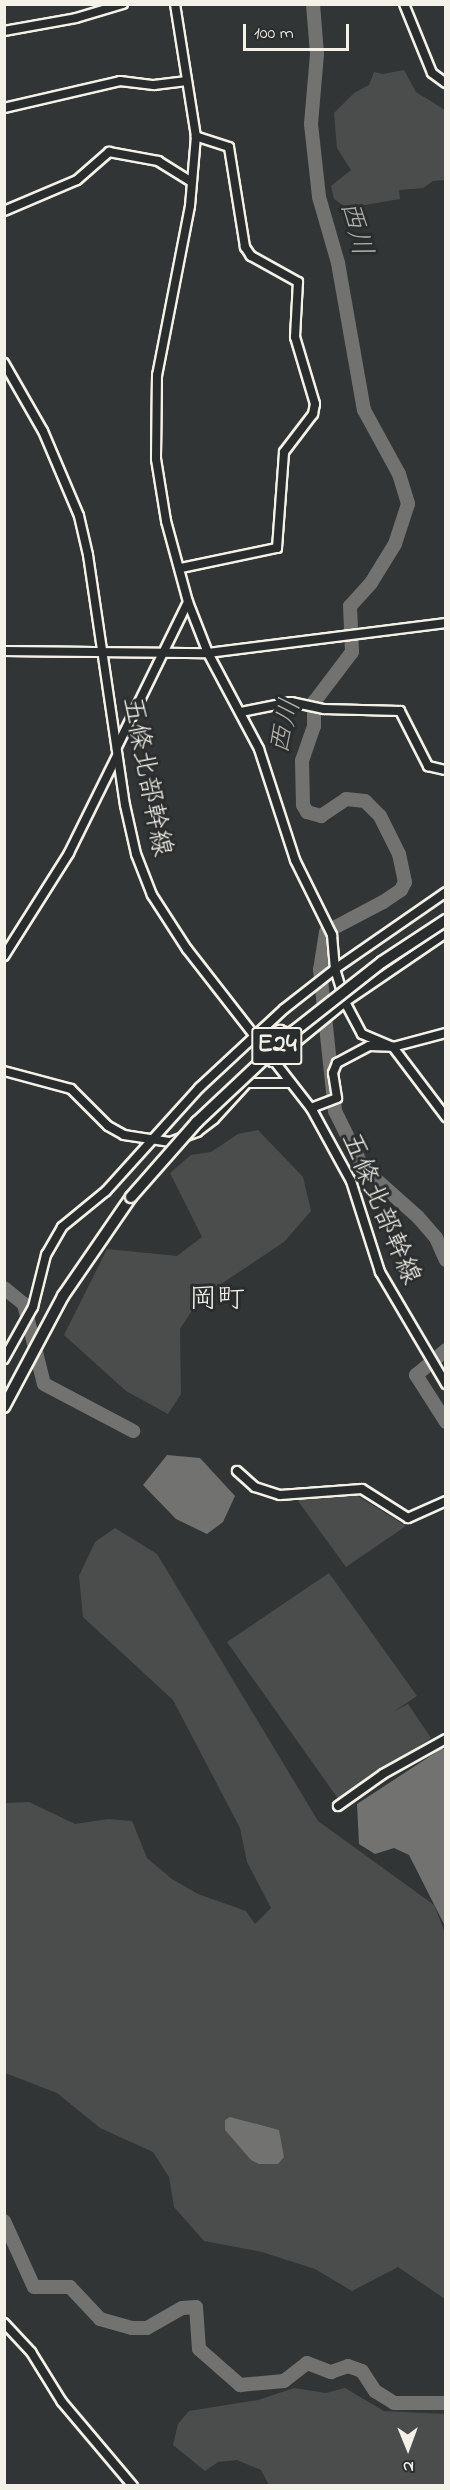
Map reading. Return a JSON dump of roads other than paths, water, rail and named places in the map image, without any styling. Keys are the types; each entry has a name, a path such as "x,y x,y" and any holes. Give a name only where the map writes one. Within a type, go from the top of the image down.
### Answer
{"highway":[{"name":"E24","path":"4,1407 63,1296 131,1197 197,1122 293,1032 382,962 446,920"}],"street":[{"path":"4,31 76,18 109,6 123,4"},
{"path":"175,4 196,136 192,182 157,375 155,412 158,484 188,602 208,653 259,749 295,860 332,935 335,969 345,1002 362,1034 393,1047 446,1117"},
{"path":"404,4 432,73 446,83"},
{"path":"4,108 120,81 154,85 187,81"},
{"path":"181,568 277,548 284,452 313,414 315,404 294,337 298,282 251,256 245,247 229,147 196,136"},
{"path":"4,212 77,180 110,152 141,161 159,161 192,182"},
{"name":"五條北部幹線","path":"4,363 43,431 79,516 136,854 152,895 187,949 255,1036 288,1083 311,1108 351,1181 380,1272 446,1384"},
{"path":"4,956 69,853 188,602"},
{"path":"4,651 208,653 344,638 446,623"},
{"path":"241,712 291,702 324,709 400,711 428,766 446,770"},
{"path":"4,1359 12,1348 37,1292 55,1234 106,1191 152,1140 255,1036 335,969 446,892"},
{"path":"272,1062 345,1002 446,933"},
{"path":"255,1036 286,1030 300,1040"},
{"path":"311,1108 337,1098 333,1073 337,1063 369,1046 393,1047 446,1033"},
{"path":"4,1071 62,1084 108,1126 124,1135 170,1142 197,1132 214,1119 247,1083 288,1083"},
{"path":"237,1471 255,1486 280,1495 362,1489 408,1518 446,1501"},
{"path":"338,1806 383,1774 446,1739"},
{"path":"4,2323 31,2352 62,2402 134,2486"}],"waterway":[{"name":"西川","path":"313,4 317,54 311,124 319,197 338,263 364,410 399,474 408,504 395,544 371,583 350,606 352,652 314,702 314,726 302,760 303,805 307,812 321,816 346,799 365,801 380,816 399,854 405,882 401,890 383,902 326,932 320,970 335,1111 363,1168 418,1217 436,1238 446,1260"},
{"path":"4,1288 24,1304 44,1384 133,1431"},
{"name":"西川","path":"446,1350 416,1375 446,1422"},
{"path":"4,2221 34,2287 70,2287 100,2319 132,2328 147,2328 182,2308 196,2307 199,2349 240,2385 284,2381 307,2363 331,2372 348,2366 362,2371 375,2391 394,2403 446,2403"}],"district":[{"name":"岡町","path":"217,1301"}]}
